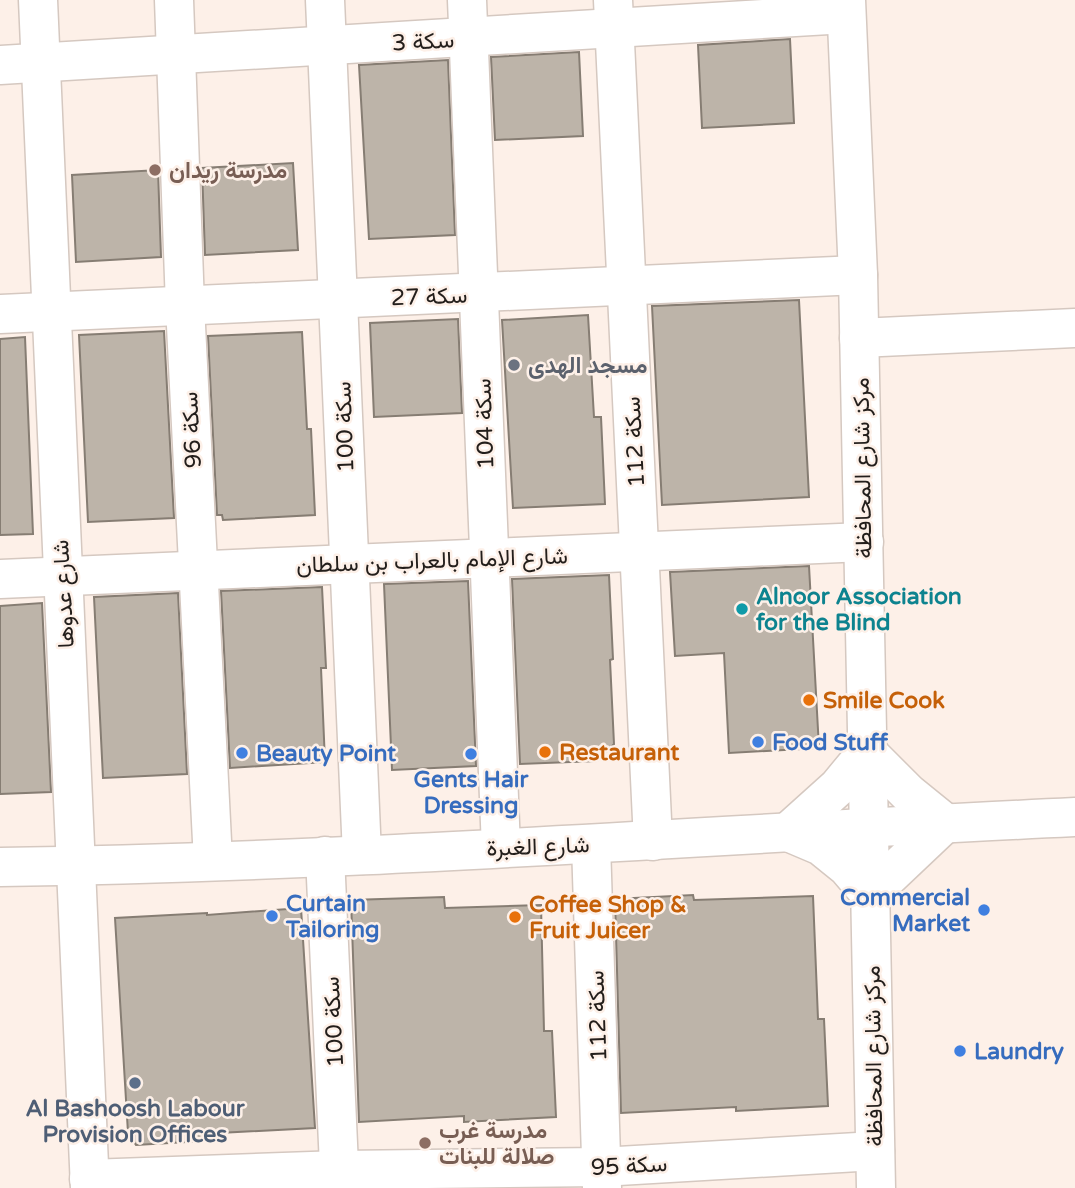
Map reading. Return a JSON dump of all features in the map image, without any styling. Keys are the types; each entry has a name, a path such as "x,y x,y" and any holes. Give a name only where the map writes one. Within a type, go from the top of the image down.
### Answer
{"street":[{"name":"شارع عدوها","path":"37,0 90,1183"},
{"name":"سكة 96","path":"174,0 185,306 213,860"},
{"name":"سكة 100","path":"325,0 350,563 340,1179"},
{"name":"سكة 104","path":"467,0 502,848"},
{"name":"سكة 3","path":"0,65 468,38 614,15 846,7"},
{"name":"مركز شارع المحافظة","path":"846,7 858,275 876,1188"},
{"name":"سكة 112","path":"614,15 653,841"},
{"name":"سكة 27","path":"0,314 858,275"},
{"path":"859,338 1075,328"},
{"name":"شارع الإمام بالعراب بن سلطان","path":"0,579 863,542"},
{"path":"867,752 908,793 945,823 870,894 847,867 821,846 788,832 838,787 867,752"},
{"name":"شارع الغبرة","path":"0,866 75,866 591,844 1075,817"},
{"name":"سكة 112","path":"591,844 601,1178"},
{"name":"سكة 95","path":"90,1183 601,1178 728,1174 875,1150"}],"building":[{"path":"790,39 794,123 702,128 698,45"},
{"path":"579,52 583,136 495,140 491,57"},
{"path":"448,60 455,235 369,239 359,65"},
{"path":"293,163 298,250 205,255 202,168"},
{"path":"158,170 161,257 76,262 72,175"},
{"path":"799,300 809,497 662,505 652,306"},
{"path":"588,315 594,417 601,417 605,504 513,508 502,320"},
{"path":"458,319 462,413 374,417 370,323"},
{"path":"164,331 174,518 88,522 79,335"},
{"path":"302,332 307,429 311,429 315,515 223,520 222,515 217,515 208,336"},
{"path":"25,337 33,534 0,535 0,339"},
{"path":"809,566 819,748 729,753 724,653 675,656 670,572"},
{"path":"609,575 614,744 597,761 520,764 512,579"},
{"path":"468,581 476,766 392,770 384,584"},
{"path":"322,587 326,668 321,668 325,762 230,768 221,591"},
{"path":"178,593 187,774 103,778 94,597"},
{"path":"42,603 51,792 0,794 0,606"},
{"path":"693,895 694,900 813,896 818,1019 824,1019 828,1106 736,1111 736,1107 621,1113 615,899"},
{"path":"444,897 445,908 541,905 544,1031 552,1031 556,1117 464,1122 464,1116 359,1122 351,900"},
{"path":"301,908 315,1128 219,1133 220,1140 136,1145 128,1133 115,918"}],"place":[{"name":"مدرسة ريدان","path":"155,170"},
{"name":"مسجد الهدى","path":"514,365"},
{"name":"Alnoor Association for the Blind","path":"742,609"},
{"name":"Smile Cook","path":"809,700"},
{"name":"Food Stuff","path":"758,742"},
{"name":"Restaurant","path":"545,752"},
{"name":"Beauty Point","path":"242,753"},
{"name":"Gents Hair Dressing","path":"471,754"},
{"name":"Commercial Market","path":"984,910"},
{"name":"Curtain Tailoring","path":"272,916"},
{"name":"Coffee Shop & Fruit Juicer","path":"515,917"},
{"name":"Laundry","path":"960,1051"},
{"name":"Al Bashoosh Labour Provision Offices","path":"135,1083"},
{"name":"مدرسة غرب صلالة للبنات","path":"425,1143"}]}
